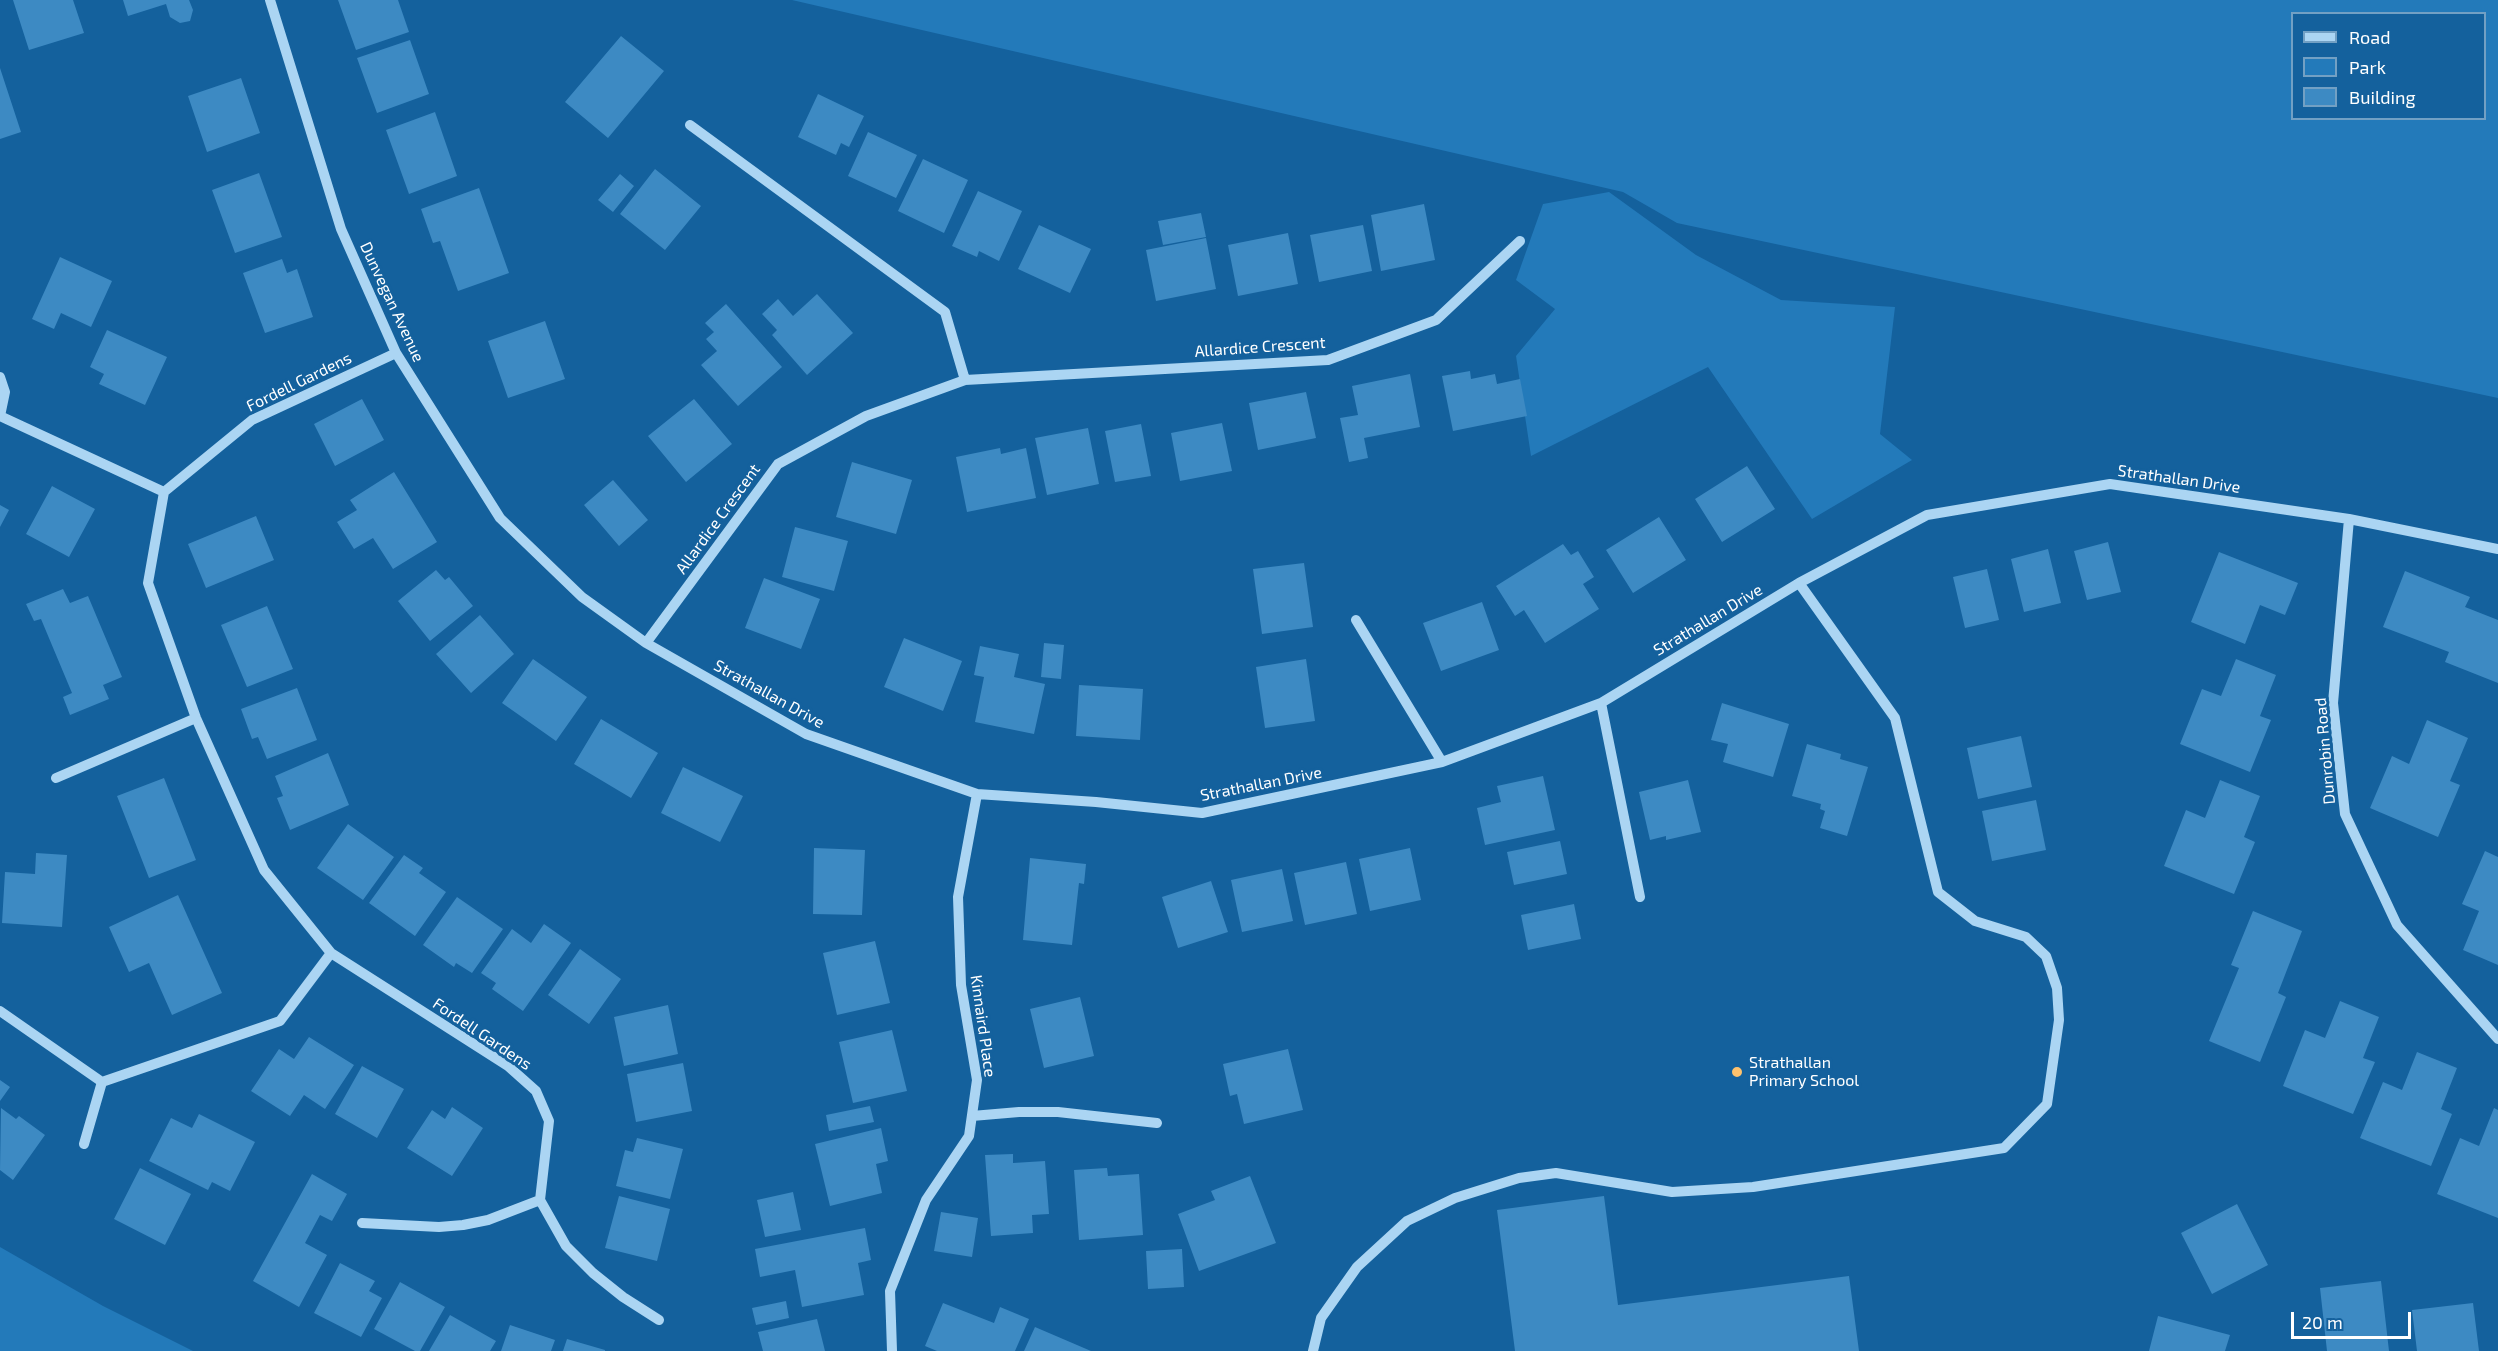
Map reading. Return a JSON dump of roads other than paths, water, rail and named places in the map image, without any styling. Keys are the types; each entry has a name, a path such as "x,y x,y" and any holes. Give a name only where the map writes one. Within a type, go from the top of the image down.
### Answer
{"street":[{"name":"Dunvegan Avenue","path":"270,0 341,230 396,353 500,518 582,597 646,643"},
{"path":"690,125 945,312 965,380"},
{"name":"Allardice Crescent","path":"646,643 778,464 866,416 965,380 1328,360 1436,320 1520,241"},
{"name":"Fordell Gardens","path":"396,353 252,420 164,492 148,583 195,718 264,870 331,953 508,1066 536,1091 549,1121 540,1200"},
{"path":"0,377 5,392 0,416 164,492"},
{"name":"Strathallan Drive","path":"646,643 806,734 977,794 1096,802 1202,813 1442,762 1601,703 1799,583 1927,515 2110,484 2349,519 2498,549"},
{"name":"Dunrobin Road","path":"2349,519 2333,703 2345,814 2397,925 2498,1040"},
{"path":"1313,1351 1322,1318 1357,1267 1407,1221 1455,1198 1519,1178 1556,1173 1672,1192 1753,1187 2004,1148 2047,1104 2059,1020 2057,988 2046,956 2026,937 1975,921 1938,892 1895,718 1799,583"},
{"path":"1356,620 1442,762"},
{"path":"1601,703 1640,897"},
{"path":"56,778 195,718"},
{"name":"Kinnaird Place","path":"892,1351 890,1291 926,1200 969,1136 977,1080 961,985 958,897 977,794"},
{"path":"102,1082 280,1021 331,953"},
{"path":"0,1011 102,1082"},
{"path":"84,1144 102,1082"},
{"path":"972,1116 1019,1112 1058,1112 1157,1123"},
{"path":"362,1223 439,1227 488,1220 540,1200 566,1246 592,1273 623,1297 659,1320"}],"place":[{"name":"Strathallan Primary School","path":"1737,1072"}]}
